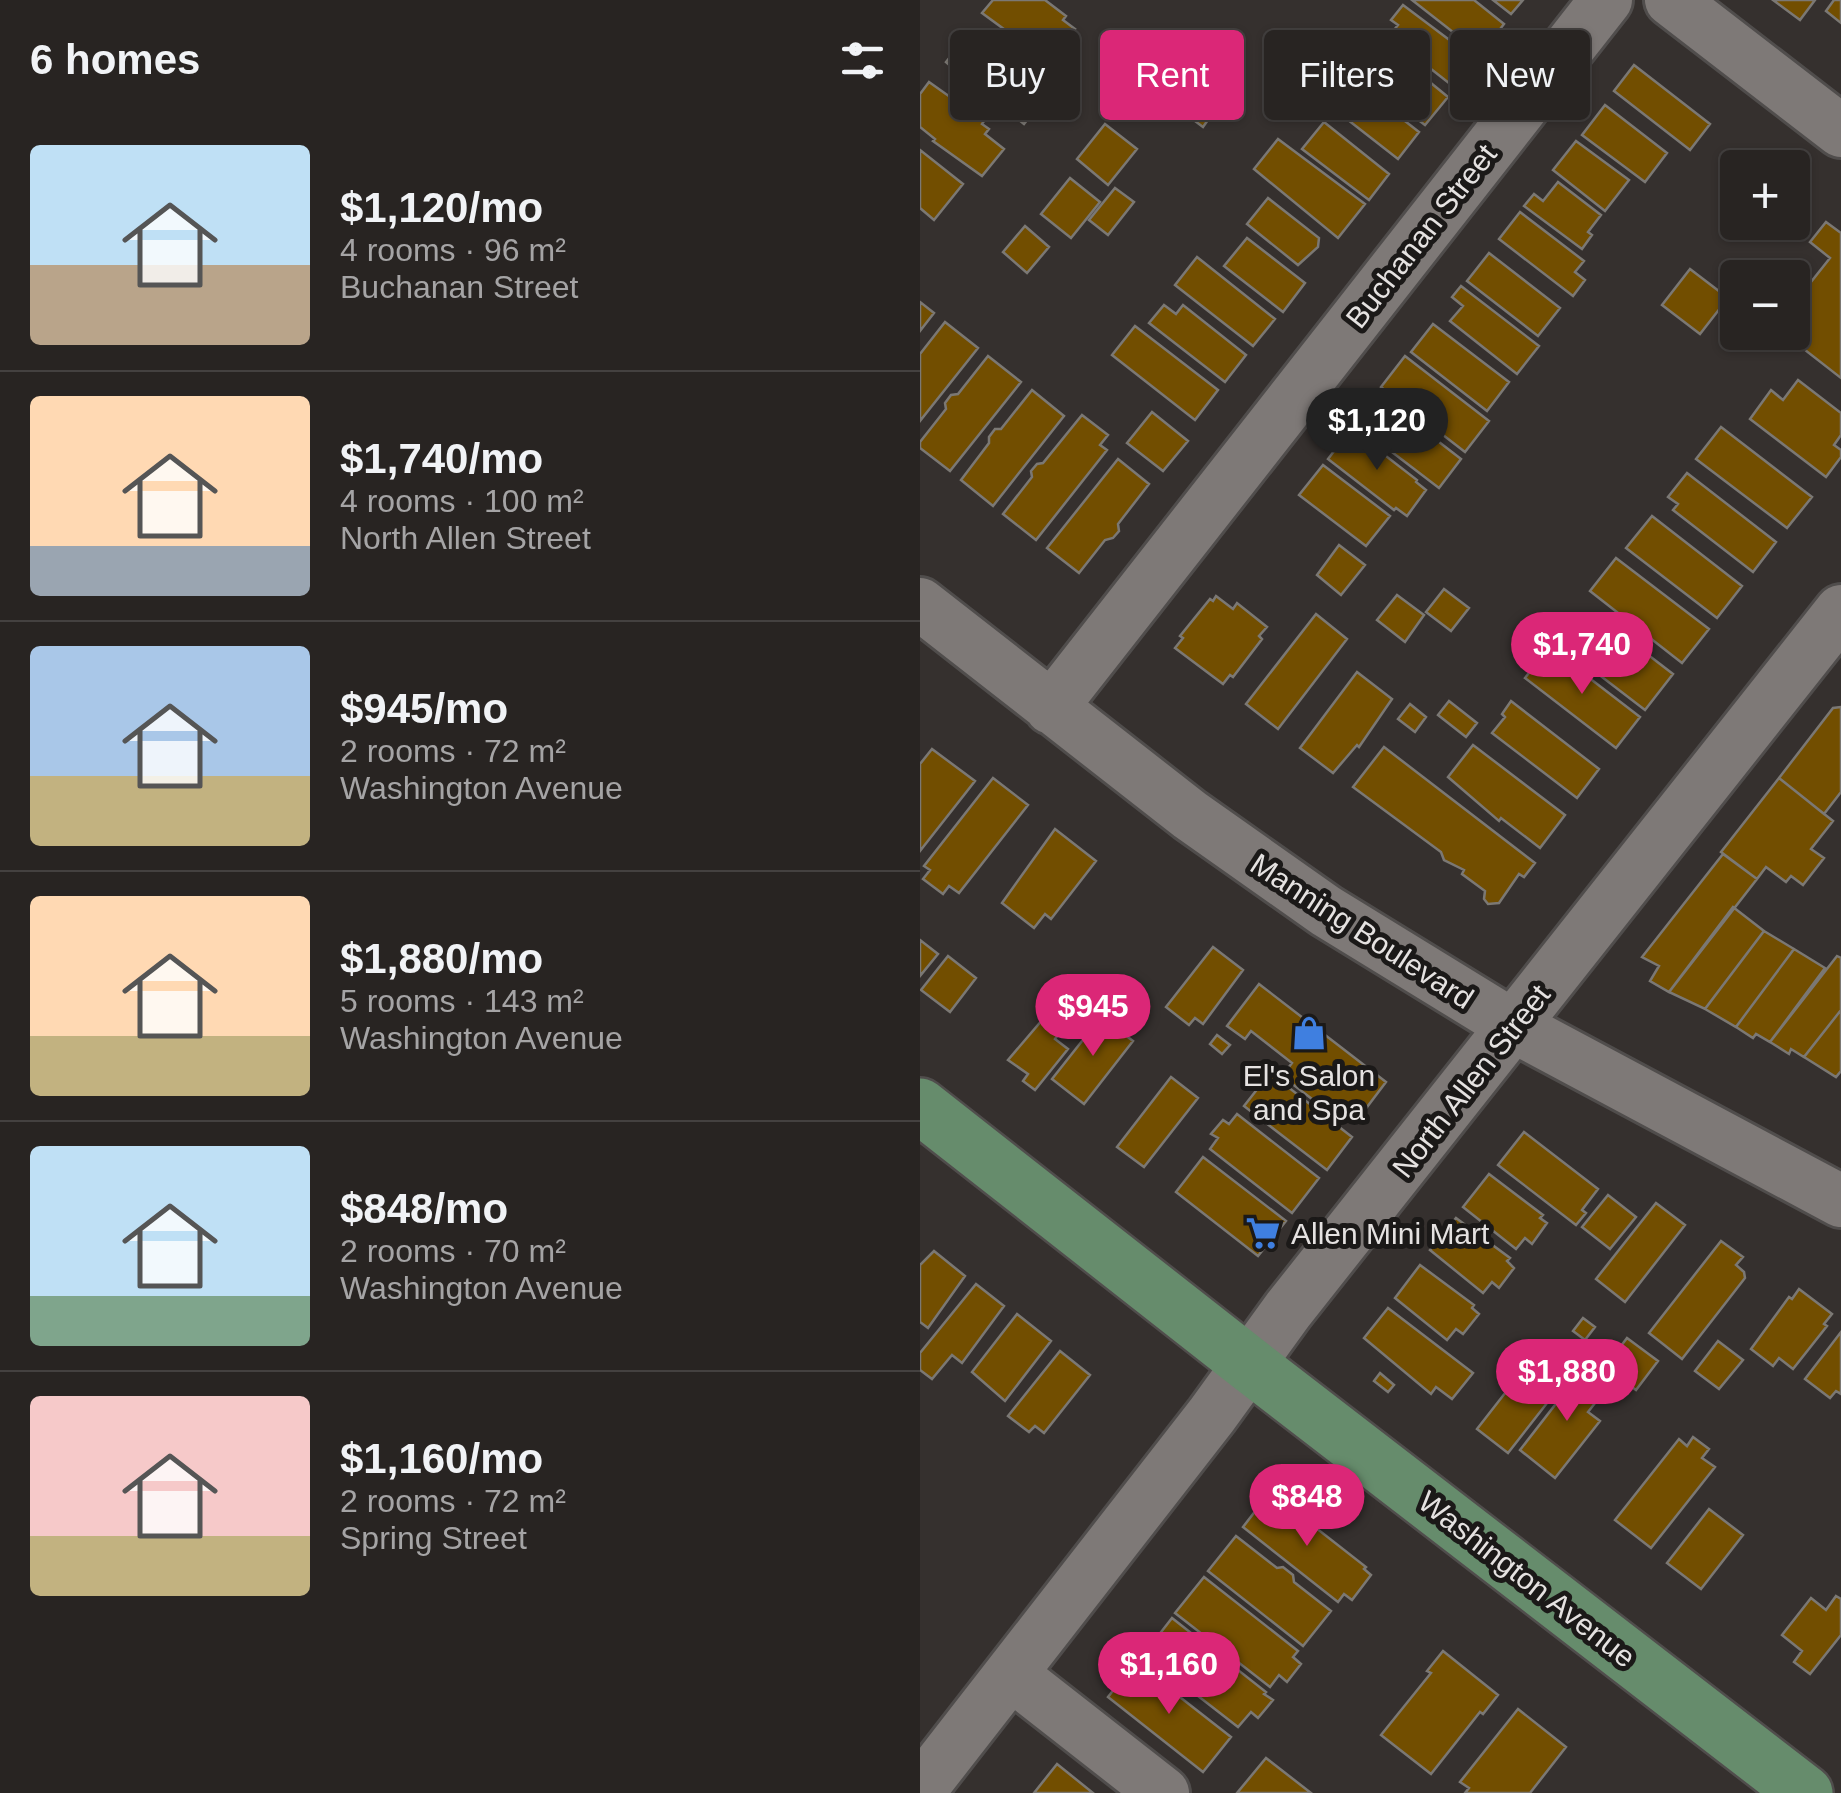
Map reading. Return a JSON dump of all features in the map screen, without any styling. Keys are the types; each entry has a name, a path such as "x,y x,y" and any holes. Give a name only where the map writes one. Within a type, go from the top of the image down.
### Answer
{"main road":[{"name":"Washington Avenue","path":"920,1106 1805,1793"}],"street":[{"name":"Buchanan Street","path":"1051,708 1606,0"},
{"path":"1671,0 1841,131"},
{"name":"Manning Boulevard","path":"920,604 1258,866 1515,1027 1841,1201"},
{"name":"North Allen Street","path":"920,1790 1250,1365 1288,1310 1841,612"},
{"path":"1012,1674 1163,1793"}],"building":[{"path":"993,0 1045,0 1066,16 1063,20 1075,29 1005,30 982,13"},
{"path":"1412,0 1474,0 1504,24 1499,30 1450,30"},
{"path":"1493,0 1523,0 1511,14"},
{"path":"1773,0 1815,0 1800,20"},
{"path":"1834,0 1841,0 1841,23 1826,11"},
{"path":"1403,5 1450,40 1450,84 1430,68 1430,30 1394,30 1398,25 1391,20"},
{"path":"1634,65 1710,124 1690,150 1614,91"},
{"path":"929,82 950,97 950,120 984,121 982,124 989,129 985,134 1004,149 982,176 920,127 920,94"},
{"path":"1430,82 1448,97 1430,119"},
{"path":"1605,105 1667,153 1645,182 1582,135"},
{"path":"1348,120 1404,120 1419,132 1398,159"},
{"path":"1324,122 1389,174 1369,200 1302,149"},
{"path":"1105,124 1137,149 1108,185 1077,159"},
{"path":"1278,139 1365,204 1338,238 1254,169"},
{"path":"1576,141 1629,180 1605,211 1553,170"},
{"path":"920,150 963,184 934,220 920,208"},
{"path":"1070,178 1100,202 1071,238 1041,214"},
{"path":"1558,182 1601,215 1588,232 1592,235 1582,249 1524,206 1534,194 1543,201"},
{"path":"1115,188 1134,202 1108,235 1089,220"},
{"path":"1268,198 1319,238 1318,247 1298,265 1247,224"},
{"path":"1520,212 1584,261 1575,272 1585,280 1573,296 1499,239"},
{"path":"1826,222 1841,233 1841,378 1805,350 1810,350 1810,283 1830,258 1810,242"},
{"path":"1025,226 1049,247 1027,273 1003,252"},
{"path":"1247,238 1305,283 1283,312 1224,266"},
{"path":"1489,253 1560,308 1538,336 1467,281"},
{"path":"1197,257 1275,319 1253,346 1175,285"},
{"path":"1690,269 1720,292 1720,308 1700,334 1662,305"},
{"path":"1461,286 1539,346 1517,374 1450,321 1463,306 1452,297"},
{"path":"920,302 934,313 920,331"},
{"path":"1164,305 1176,314 1183,305 1246,355 1225,382 1149,323"},
{"path":"945,322 978,348 920,421 920,354"},
{"path":"1433,324 1509,382 1487,411 1411,352"},
{"path":"1135,326 1218,390 1195,420 1112,355"},
{"path":"988,356 1021,382 950,471 920,448 920,442 946,409 951,395 958,394"},
{"path":"1405,356 1489,421 1465,452 1381,387"},
{"path":"1798,380 1841,413 1841,435 1834,445 1841,450 1841,457 1826,477 1750,419 1771,390 1783,400"},
{"path":"1032,390 1064,416 993,506 961,480 995,429 1001,429"},
{"path":"1377,394 1461,459 1439,488 1354,423"},
{"path":"1152,412 1188,441 1163,471 1127,443"},
{"path":"1082,415 1108,435 1100,445 1107,450 1036,540 1003,514 1032,477 1031,471 1043,463"},
{"path":"1721,427 1812,497 1787,528 1696,459"},
{"path":"1351,429 1426,490 1407,516 1328,459"},
{"path":"1118,459 1149,484 1118,524 1119,531 1105,540 1079,573 1047,548"},
{"path":"1323,465 1390,516 1366,546 1299,495"},
{"path":"1687,473 1776,542 1753,572 1673,510 1678,504 1668,497"},
{"path":"1652,516 1742,586 1717,618 1626,548"},
{"path":"1339,545 1365,565 1341,595 1317,575"},
{"path":"1616,558 1709,629 1682,663 1590,591"},
{"path":"1444,589 1469,608 1451,631 1426,612"},
{"path":"1397,595 1424,615 1405,642 1377,620"},
{"path":"1216,596 1233,609 1237,603 1267,627 1233,677 1230,675 1223,684 1175,648 1183,638 1180,636"},
{"path":"1316,614 1347,639 1278,729 1246,704"},
{"path":"1604,621 1673,674 1645,710 1576,657"},
{"path":"1549,647 1640,717 1616,748 1525,678"},
{"path":"1357,672 1392,699 1359,747 1333,773 1300,748"},
{"path":"1449,701 1477,723 1466,737 1438,715"},
{"path":"1511,701 1599,769 1577,798 1492,733 1505,717 1502,714"},
{"path":"1410,704 1426,717 1415,732 1398,719"},
{"path":"1841,707 1841,792 1824,814 1779,778 1833,708"},
{"path":"1473,745 1565,815 1540,848 1501,818 1499,821 1448,777"},
{"path":"1384,747 1535,863 1524,877 1519,874 1499,903 1488,904 1485,891 1462,874 1464,870 1444,860 1441,852 1353,787"},
{"path":"932,749 975,781 920,851 920,764"},
{"path":"993,778 1028,805 959,893 949,886 943,894 923,879 930,870 924,866"},
{"path":"1779,778 1833,821 1811,849 1824,858 1803,885 1791,876 1786,882 1766,867 1757,879 1721,852"},
{"path":"1055,829 1096,861 1051,919 1045,914 1034,928 1002,903"},
{"path":"1723,854 1757,879 1669,992 1650,981 1659,966 1642,957"},
{"path":"1733,907 1764,931 1705,1009 1669,992"},
{"path":"1764,931 1794,949 1736,1027 1705,1009"},
{"path":"920,940 938,954 920,976"},
{"path":"1213,947 1243,970 1203,1024 1195,1018 1189,1025 1166,1007"},
{"path":"1794,949 1825,968 1770,1042 1756,1034 1753,1038 1736,1027"},
{"path":"948,956 976,978 950,1012 921,990"},
{"path":"1837,956 1841,958 1841,1010 1804,1057 1791,1049 1789,1054 1770,1042"},
{"path":"1259,984 1386,1082 1361,1115 1352,1109 1342,1122 1282,1076 1292,1063 1251,1031 1245,1039 1227,1026"},
{"path":"1058,987 1070,996 1058,1010 1047,1002"},
{"path":"1841,1010 1841,1071 1836,1077 1804,1057"},
{"path":"1049,1012 1066,1024 1055,1039 1068,1049 1035,1090 1023,1081 1028,1074 1008,1060"},
{"path":"1105,1012 1120,1023 1116,1028 1133,1041 1084,1104 1052,1079"},
{"path":"1217,1035 1230,1045 1222,1054 1210,1044"},
{"path":"1270,1073 1352,1137 1327,1170 1244,1106"},
{"path":"1171,1077 1198,1098 1144,1167 1117,1147"},
{"path":"1237,1114 1319,1178 1292,1213 1210,1149 1218,1138 1211,1134 1223,1120 1229,1124"},
{"path":"1524,1132 1598,1189 1576,1225 1498,1165"},
{"path":"1203,1157 1286,1221 1258,1256 1176,1192"},
{"path":"1489,1174 1543,1215 1540,1218 1547,1223 1532,1244 1525,1238 1516,1249 1463,1207"},
{"path":"1608,1195 1636,1217 1610,1249 1582,1227"},
{"path":"1656,1203 1685,1225 1625,1302 1596,1279"},
{"path":"1456,1218 1510,1258 1507,1261 1514,1268 1499,1288 1492,1282 1483,1293 1430,1250"},
{"path":"1721,1241 1743,1257 1736,1265 1745,1278 1682,1359 1649,1333"},
{"path":"934,1251 965,1276 928,1328 920,1322 920,1265"},
{"path":"1420,1265 1474,1305 1472,1308 1479,1314 1463,1334 1456,1329 1447,1340 1395,1298"},
{"path":"976,1284 1004,1306 962,1363 952,1355 932,1379 920,1370 920,1353"},
{"path":"1799,1289 1832,1314 1793,1369 1779,1358 1773,1366 1751,1349"},
{"path":"1388,1308 1473,1373 1452,1399 1436,1387 1431,1394 1364,1338"},
{"path":"1017,1314 1051,1341 1005,1401 972,1372"},
{"path":"1583,1318 1595,1327 1585,1340 1573,1331"},
{"path":"1841,1332 1841,1394 1836,1391 1830,1398 1805,1379"},
{"path":"1627,1338 1658,1361 1636,1390 1605,1367"},
{"path":"1718,1341 1743,1360 1719,1389 1695,1371"},
{"path":"1060,1351 1090,1375 1044,1433 1035,1426 1029,1432 1008,1416"},
{"path":"1527,1365 1558,1389 1508,1453 1477,1429"},
{"path":"1586,1365 1610,1384 1588,1412 1600,1421 1555,1478 1520,1450"},
{"path":"1380,1373 1394,1385 1388,1392 1374,1381"},
{"path":"1693,1437 1709,1449 1702,1458 1715,1467 1651,1548 1615,1520 1679,1439 1687,1446"},
{"path":"1270,1492 1366,1567 1371,1575 1352,1600 1344,1594 1338,1602 1243,1527"},
{"path":"1709,1509 1743,1535 1701,1589 1667,1563"},
{"path":"1236,1536 1277,1568 1283,1567 1293,1575 1294,1582 1331,1611 1303,1646 1208,1571"},
{"path":"1204,1577 1298,1651 1293,1657 1301,1664 1287,1682 1279,1675 1270,1687 1175,1613"},
{"path":"1836,1596 1841,1599 1841,1635 1810,1674 1794,1662 1802,1651 1782,1635 1811,1598 1826,1610"},
{"path":"1172,1618 1273,1700 1258,1718 1251,1712 1238,1727 1144,1654"},
{"path":"1443,1651 1498,1695 1431,1774 1381,1735 1431,1673 1427,1671"},
{"path":"1135,1662 1231,1737 1203,1772 1108,1697"},
{"path":"1518,1709 1566,1747 1530,1793 1465,1793 1469,1788 1460,1782"},
{"path":"1266,1758 1311,1793 1237,1793"},
{"path":"1057,1764 1093,1793 1034,1793"}],"place":[{"name":"El's Salon and Spa","path":"1309,1033"},
{"name":"Allen Mini Mart","path":"1263,1233"}]}
